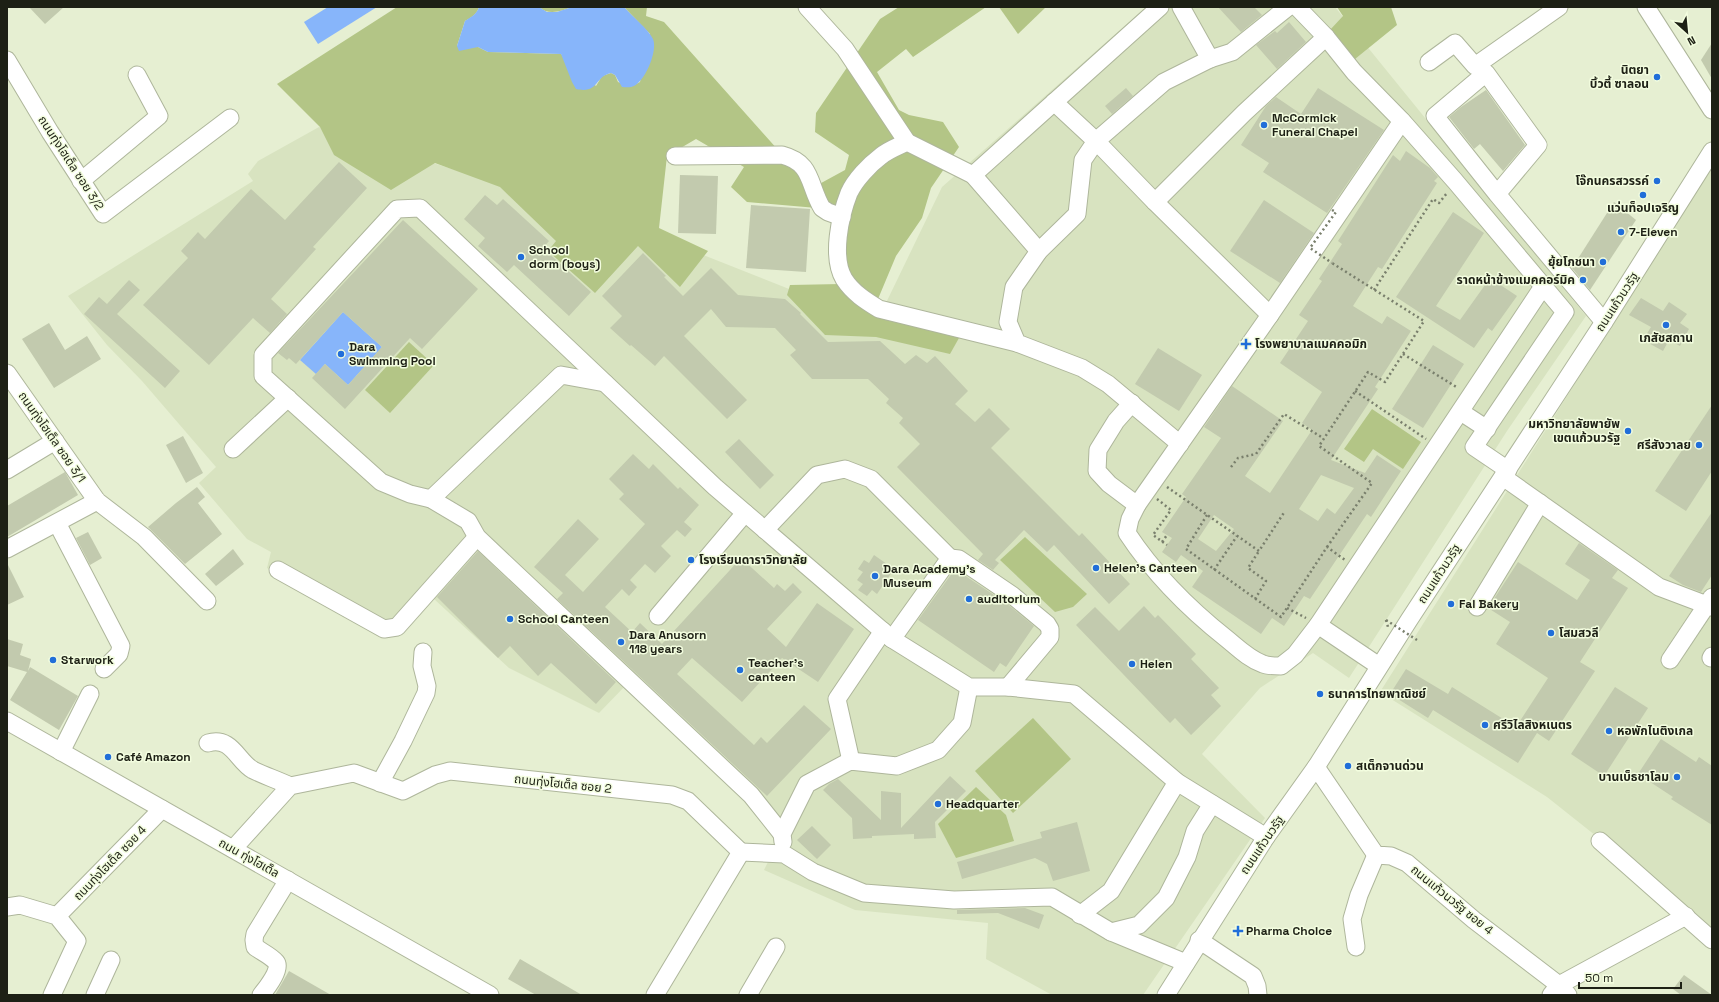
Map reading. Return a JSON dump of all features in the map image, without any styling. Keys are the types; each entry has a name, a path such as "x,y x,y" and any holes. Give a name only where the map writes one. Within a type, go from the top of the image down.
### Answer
{"street":[{"path":"807,7 845,49 908,142 973,175 1039,251"},
{"path":"973,175 1160,7"},
{"path":"1181,7 1210,59"},
{"path":"1017,343 1008,322 1014,287 1039,251 1077,214 1083,160 1096,141 1164,82 1210,59 1232,52 1288,7"},
{"path":"1297,7 1326,37 1354,72 1402,121 1455,181 1544,285 1565,312 1474,447 1540,503 1659,588 1710,603 1670,660"},
{"path":"1429,62 1455,43 1475,66 1559,7"},
{"path":"1646,7 1712,110"},
{"path":"1155,202 1238,118 1326,37"},
{"name":"ถนนทุ่งโฮเต็ล ซอย 3/2","path":"7,60 102,214 230,118"},
{"path":"1497,194 1538,145 1486,73 1435,116 1497,194 1604,322"},
{"path":"81,181 159,116 137,75"},
{"path":"1054,102 1096,141 1155,202 1270,315"},
{"path":"1402,121 1270,315 1137,505 1130,519 1127,533 1140,553 1160,577 1204,621 1250,658 1263,664 1281,666 1295,655 1318,625 1438,447 1544,285"},
{"path":"908,142 881,156 864,172 850,192 842,217 839,231 838,260 844,279 859,297 879,309 1017,343 1082,368 1108,384 1180,444"},
{"name":"ถนนแก้วนวรัฐ","path":"1166,995 1199,940 1266,837 1316,767 1379,666 1506,474 1712,151"},
{"path":"674,156 782,155 790,157 802,164 822,208 842,217"},
{"path":"784,854 782,834 752,795 477,537 468,521 431,499 410,494 381,482 263,376 263,355 397,209 420,208 715,487 887,635 969,687 1008,687 1074,694 1177,782 1266,837"},
{"name":"ถนนทุ่งโฮเต็ล ซอย 3/1","path":"7,373 96,501 144,537 207,601"},
{"path":"431,499 561,375 605,383"},
{"path":"233,449 288,398"},
{"path":"1132,403 1116,421 1098,450 1098,472 1109,484 1137,505"},
{"path":"1461,412 1487,429"},
{"path":"7,470 55,441"},
{"path":"766,530 817,475 845,469 871,479 950,558 959,559 1012,595 1050,628 1050,637 1008,687"},
{"path":"7,548 57,524 96,501"},
{"path":"1477,607 1540,503"},
{"path":"658,616 746,513"},
{"path":"57,524 121,646 119,654 104,669"},
{"path":"278,570 384,629 397,627 477,537"},
{"path":"851,761 837,699 950,558"},
{"path":"1318,625 1379,666"},
{"path":"380,782 403,741 426,693 427,686 422,666 423,652"},
{"path":"782,834 807,784 851,761 897,766 938,750 962,723 969,687"},
{"path":"61,752 90,694"},
{"name":"ถนน ทุ่งโฮเต็ล","path":"7,721 490,995"},
{"path":"208,743 212,742 225,744 232,748 252,769 290,786 233,849"},
{"path":"1316,767 1376,855 1359,895 1352,919 1356,947"},
{"name":"ถนนทุ่งโฮเต็ล ซอย 2","path":"290,786 354,773 403,791 435,775 450,771 672,795 688,801 741,852"},
{"path":"1080,915 1111,891 1177,782"},
{"path":"1111,932 1139,925 1166,898 1187,857 1195,831 1212,804"},
{"name":"ถนนทุ่งโฮเต็ล ซอย 4","path":"57,916 162,809"},
{"path":"1600,841 1712,940"},
{"path":"655,995 741,852 784,854 813,872 864,893 954,900 1052,897 1111,932 1186,963"},
{"name":"ถนนแก้วนวรัฐ ซอย 4","path":"1376,855 1391,856 1407,863 1559,992"},
{"path":"261,995 275,976 278,967 277,963 255,947 255,934 288,880"},
{"path":"7,907 20,905 57,916 77,941 52,995"},
{"path":"1559,992 1686,916"},
{"path":"1199,940 1253,976 1257,986 1258,995"},
{"path":"748,995 776,947"},
{"path":"95,995 111,960"}],"path":[{"path":"1374,290 1433,199 1440,203 1455,181"},
{"path":"1208,515 1186,549 1281,617 1372,482 1318,446 1368,372 1385,382 1424,321 1310,248 1336,212 1332,210"},
{"path":"1402,354 1471,396"},
{"path":"1355,391 1438,447"},
{"path":"1231,467 1238,458 1256,454 1284,414 1324,438"},
{"path":"1151,485 1208,515 1259,551"},
{"path":"1151,485 1171,510 1153,535 1167,546"},
{"path":"1255,599 1266,582 1248,568 1286,511"},
{"path":"1162,542 1167,535"},
{"path":"1214,570 1238,536"},
{"path":"1327,547 1357,568"},
{"path":"1287,608 1318,625"},
{"path":"1386,620 1417,640"}],"shaded area":[{"name":"โรงเรียนดาราวิทยาลัย","path":"1146,7 1335,7 1586,316 1507,431 1349,678 1313,653 1260,688 1202,754 1265,818 1143,995 1052,995 986,959 988,923 855,910 764,870 778,842 752,803 627,684 599,713 509,668 434,599 401,633 379,637 267,568 271,552 247,539 199,483 216,467 142,381 107,345 68,296 253,181 248,174 258,161 319,127 620,222 880,325 885,305 942,187"},
{"name":"มหาวิทยาลัยพายัพ เขตแก้วนวรัฐ","path":"1712,169 1712,928 1547,797 1380,692"}],"green space":[{"path":"397,7 479,7 474,16 465,21 457,46 478,47 488,52 561,54 596,86 602,76 611,73 615,75 618,82 630,87 640,82 650,34 624,7 647,7 646,16 664,22 812,188 845,170 849,155 815,132 816,113 880,19 899,7 986,7 913,57 906,49 877,72 899,110 909,115 943,122 959,147 931,188 922,218 896,256 878,299 959,338 950,354 876,337 825,335 787,295 790,285 841,284 840,210 747,202 731,187 744,167 696,139 667,156 659,228 708,251 680,287 638,246 595,293 548,251 556,241 500,187 435,163 391,190 334,155 320,127 277,84"},
{"path":"539,7 572,7 551,12 543,10"},
{"path":"999,7 1046,7 1018,34"},
{"path":"1337,7 1391,7 1397,25 1355,59 1330,30 1343,16"},
{"path":"409,342 434,365 390,413 365,390"},
{"path":"1372,409 1421,442 1403,469 1373,449 1364,462 1344,449"},
{"path":"1025,537 1087,594 1073,607 1055,612 1000,560"},
{"path":"1033,718 1071,759 1013,813 975,771"},
{"path":"976,787 1006,815 1014,841 956,858 938,824"}],"water":[{"path":"328,7 377,7 318,44 304,22"},
{"path":"479,7 539,7 547,12 557,12 572,7 624,7 644,27 653,39 654,51 650,65 638,83 632,87 622,87 615,75 611,73 602,78 593,87 583,90 576,89 561,54 488,52 478,47 459,51 457,46 465,21 472,17"},
{"name":"Dara Swimming Pool","path":"343,312 382,347 348,385 325,364 316,374 300,360"}],"building":[{"path":"29,7 64,7 45,24"},
{"path":"1218,7 1254,7 1262,15 1241,32"},
{"path":"1289,22 1306,42 1277,69 1256,45 1275,31 1277,33"},
{"path":"1712,43 1712,79 1701,60"},
{"path":"1126,88 1133,96 1112,114 1105,106"},
{"path":"1318,88 1384,130 1327,213 1263,172 1269,163 1241,145 1266,106 1276,97 1301,114"},
{"path":"1486,90 1525,145 1503,171 1480,144 1474,149 1449,117"},
{"path":"1406,151 1430,168 1438,177 1434,181 1437,183 1382,269 1378,267 1353,306 1382,324 1387,316 1411,331 1375,387 1378,389 1331,460 1365,473 1377,455 1401,471 1371,517 1367,514 1310,599 1304,596 1284,626 1272,618 1261,634 1192,587 1203,571 1181,555 1176,562 1162,552 1172,538 1162,532 1186,497 1182,494 1221,438 1204,427 1232,386 1283,421 1245,476 1270,493 1312,430 1302,423 1322,392 1280,363 1308,321 1299,315 1322,281 1319,279 1342,244 1338,241 1393,155 1400,161","holes":["1321,475 1354,488 1335,514 1327,508 1318,521 1299,509","1214,515 1234,529 1216,551 1198,539"]},
{"path":"339,162 367,188 313,247 316,249 271,299 287,314 270,333 253,318 209,365 143,305 188,258 181,251 198,232 205,239 251,189 285,220"},
{"path":"680,175 718,176 716,234 678,233"},
{"name":"School dorm (boys)","path":"485,195 497,205 503,199 549,241 543,248 591,292 569,316 514,265 507,272 478,246 485,238 464,219"},
{"path":"1264,200 1314,233 1280,283 1230,251"},
{"path":"1614,202 1636,220 1590,290 1572,268"},
{"path":"751,205 810,209 806,272 746,268"},
{"path":"1453,212 1484,233 1436,306 1460,320 1490,278 1517,296 1492,331 1488,328 1474,348 1396,297"},
{"path":"403,220 478,289 422,349 410,338 345,409 312,378 325,364 348,385 382,347 343,312 296,364 289,358 287,360 278,353"},
{"path":"643,253 683,296 711,268 738,295 785,299 801,313 800,314 828,342 880,341 905,364 916,355 927,363 935,356 968,391 955,404 975,422 989,408 1010,429 991,448 1079,536 1082,533 1130,584 1109,604 1054,545 1047,552 1024,530 995,560 999,563 993,570 978,560 983,554 897,467 920,444 899,423 903,418 886,403 889,399 868,379 812,379 790,355 796,350 775,328 726,327 711,309 684,336 747,400 727,419 664,356 655,366 610,328 622,316 602,296"},
{"path":"129,280 140,290 117,314 180,371 165,388 84,314 99,297 107,304"},
{"name":"เภสัชสถาน","path":"1641,298 1663,311 1669,302 1687,314 1680,323 1689,329 1680,346 1669,340 1663,351 1643,340 1651,327 1629,315"},
{"path":"49,323 65,350 87,336 101,359 54,388 22,339"},
{"path":"1433,345 1464,364 1423,428 1392,409"},
{"path":"1158,348 1202,375 1179,411 1135,384"},
{"name":"ศรีสังวาลย","path":"1712,405 1712,471 1686,511 1655,491"},
{"path":"183,436 203,473 186,483 166,445"},
{"path":"739,439 774,475 760,489 725,452"},
{"path":"633,454 649,469 653,464 678,489 680,487 699,505 684,522 692,529 685,537 677,530 661,546 671,556 655,573 645,564 630,580 637,587 629,596 622,589 605,607 632,632 640,623 662,644 741,558 774,588 777,584 785,591 793,583 802,592 767,629 786,647 817,603 854,629 818,682 782,658 742,702 692,658 677,674 754,745 761,737 767,743 804,705 831,729 767,796 557,599 563,593 534,567 578,519 599,539 565,575 583,592 645,524 619,499 624,494 609,479"},
{"path":"65,472 78,495 7,537 7,506"},
{"path":"197,487 205,497 198,503 222,534 185,564 148,527"},
{"path":"1712,512 1712,575 1701,592 1683,585 1669,576"},
{"path":"88,532 102,558 90,565 76,538"},
{"name":"โสมสวลี","path":"1579,543 1618,570 1612,578 1628,588 1580,662 1595,671 1549,741 1537,733 1518,763 1433,710 1428,718 1390,694 1406,669 1448,694 1452,687 1516,727 1548,678 1496,644 1510,622 1488,608 1518,562 1577,600 1590,580 1565,564"},
{"path":"233,549 244,564 216,586 205,574"},
{"name":"School Canteen","path":"478,551 616,682 596,704 551,663 538,676 510,646 498,658 437,597"},
{"name":"Dara Academy's Museum","path":"874,555 894,569 877,594 872,590 867,596 858,590 863,584 857,580 863,572 858,569 864,560 869,563"},
{"path":"7,563 24,597 7,605"},
{"name":"auditorium","path":"955,569 1006,603 1034,626 1006,667 1000,663 994,672 918,620"},
{"path":"1144,606 1155,618 1158,615 1196,654 1191,659 1219,688 1211,695 1221,706 1191,735 1175,718 1170,723 1076,625 1095,607 1119,631"},
{"path":"7,639 23,644 20,655 31,659 28,671 30,667 78,696 59,730 10,700 27,672 7,666"},
{"name":"หอพักไนติงเกล","path":"1615,687 1648,708 1604,776 1571,754"},
{"name":"บานเบ็ธชาโลม","path":"1661,739 1696,762 1699,757 1712,766 1712,825 1671,799 1673,797 1638,774"},
{"name":"Headquarter","path":"950,776 966,791 935,822 936,838 914,839 914,834 872,836 872,838 853,839 852,818 823,790 829,784 838,779 881,820 881,791 901,793 901,828"},
{"path":"1077,822 1090,871 1053,881 1047,864 1035,858 962,879 957,862 1042,838 1040,832"},
{"path":"812,826 831,845 817,859 797,840"},
{"path":"1025,908 1044,915 1039,929 998,913 957,914 957,910"},
{"path":"520,959 582,995 536,995 508,979"},
{"path":"289,971 331,995 275,995"},
{"path":"1684,975 1712,995 1681,995 1673,989"}],"place":[{"name":"นิตยา บิ้วตี้ ซาลอน","path":"1657,77"},
{"name":"McCormick Funeral Chapel","path":"1264,125"},
{"name":"โจ๊กนครสวรรค์","path":"1657,181"},
{"name":"แว่นท็อปเจริญ","path":"1643,195"},
{"name":"7-Eleven","path":"1621,232"},
{"name":"School dorm (boys)","path":"521,257"},
{"name":"ยุ้ยโภชนา","path":"1603,262"},
{"name":"ราดหน้าข้างแมคคอร์มิค","path":"1583,280"},
{"name":"เภสัชสถาน","path":"1666,325"},
{"name":"โรงพยาบาลแมคคอมิก","path":"1246,344"},
{"name":"Dara Swimming Pool","path":"341,354"},
{"name":"มหาวิทยาลัยพายัพ เขตแก้วนวรัฐ","path":"1628,431"},
{"name":"ศรีสังวาลย","path":"1699,445"},
{"name":"โรงเรียนดาราวิทยาลัย","path":"691,560"},
{"name":"Helen's Canteen","path":"1096,568"},
{"name":"Dara Academy's Museum","path":"875,576"},
{"name":"auditorium","path":"969,599"},
{"name":"Fai Bakery","path":"1451,604"},
{"name":"School Canteen","path":"510,619"},
{"name":"โสมสวลี","path":"1551,633"},
{"name":"Dara Anusorn 118 years","path":"621,642"},
{"name":"Starwork","path":"53,660"},
{"name":"Helen","path":"1132,664"},
{"name":"Teacher's canteen","path":"740,670"},
{"name":"ธนาคารไทยพาณิชย์","path":"1320,694"},
{"name":"ศรีวิไลสิงหเนตร","path":"1485,725"},
{"name":"หอพักไนติงเกล","path":"1609,731"},
{"name":"Café Amazon","path":"108,757"},
{"name":"สเต็กจานด่วน","path":"1348,766"},
{"name":"บานเบ็ธชาโลม","path":"1677,777"},
{"name":"Headquarter","path":"938,804"},
{"name":"Pharma Choice","path":"1238,931"}]}
